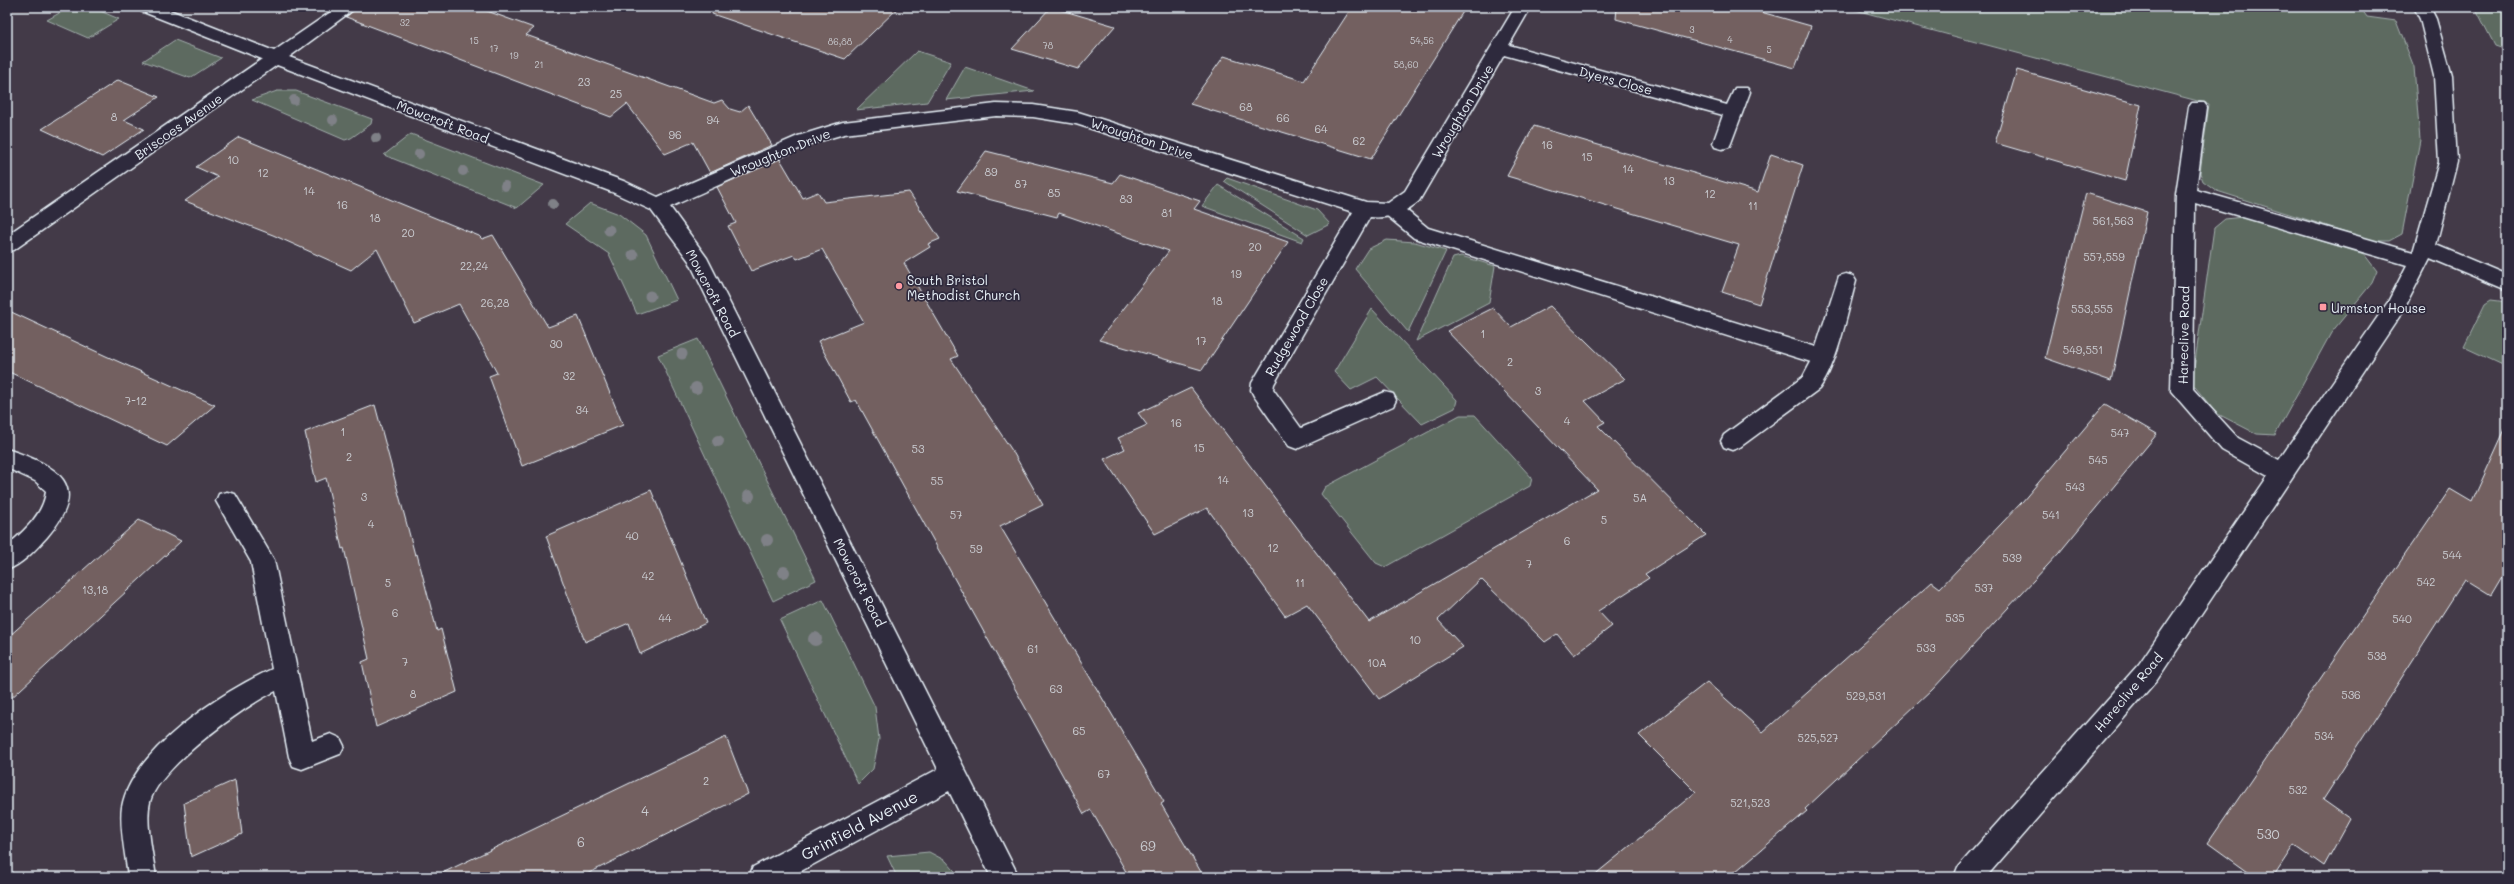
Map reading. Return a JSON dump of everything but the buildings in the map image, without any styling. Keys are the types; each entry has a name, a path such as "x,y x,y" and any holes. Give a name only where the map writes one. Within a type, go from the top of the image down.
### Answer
{"street":[{"name":"Mowcroft Road","path":"147,7 275,58 619,187 658,205 697,258 1005,877"},
{"name":"Briscoes Avenue","path":"7,245 348,7"},
{"name":"Wroughton Drive","path":"658,205 788,146 830,131 876,123 996,110 1033,111 1078,118 1365,209 1376,211 1393,210 1412,196 1523,7"},
{"name":"Hareclive Road","path":"1968,877 2148,672 2284,474 2396,306 2422,255 2448,162 2443,76 2428,19 2422,7"},
{"name":"Dyers Close","path":"1499,48 1734,112"},
{"path":"1722,143 1741,92"},
{"name":"Hareclive Road","path":"2198,107 2186,194 2182,391 2230,444 2284,474"},
{"path":"2186,194 2422,255 2507,283"},
{"name":"Rudgewood Close","path":"1365,209 1263,383 1262,390 1297,440 1385,400"},
{"path":"1393,210 1411,227 1420,233 1824,358"},
{"path":"1732,441 1811,383 1818,374 1846,282"},
{"path":"7,458 46,477 54,483 58,491 51,515 24,545 7,560"},
{"path":"227,501 262,560 302,757 331,746"},
{"path":"142,877 135,811 136,800 153,772 210,719 247,693 285,675"},
{"name":"Grinfield Avenue","path":"763,877 955,774"}],"green space":[{"path":"70,7 91,7 119,19 88,38 47,20"},
{"path":"1844,7 2360,7 2367,17 2396,21 2414,67 2420,140 2402,234 2389,241 2374,241 2217,191 2203,181 2200,173 2209,104"},
{"path":"2475,7 2507,7 2507,50 2495,46"},
{"path":"175,40 221,58 190,78 143,61"},
{"path":"917,51 951,62 927,102 856,110"},
{"path":"965,67 1034,91 946,100"},
{"path":"277,91 296,91 372,119 371,124 351,138 345,140 252,100"},
{"path":"411,134 544,185 517,208 384,155"},
{"path":"1227,178 1317,210 1330,224 1308,235 1224,181"},
{"path":"1218,185 1304,238 1302,242 1202,206"},
{"path":"590,203 619,214 646,235 677,300 637,314 609,254 565,224"},
{"path":"2243,217 2364,254 2377,271 2372,283 2331,333 2275,435 2257,434 2216,413 2192,383 2214,228 2225,219"},
{"path":"1387,240 1415,242 1446,251 1408,332 1355,269 1368,249"},
{"path":"1461,256 1495,266 1489,303 1416,341 1453,258"},
{"path":"2491,300 2507,302 2507,367 2464,347 2485,304"},
{"path":"1372,309 1457,400 1455,408 1422,424 1377,377 1351,390 1334,372"},
{"path":"698,339 816,580 773,601 658,355"},
{"path":"1460,415 1475,415 1532,478 1530,486 1385,567 1376,563 1321,494 1325,487"},
{"path":"823,600 875,707 879,739 873,769 858,784 780,620"},
{"path":"929,852 946,861 960,877 897,877 887,856"}],"place":[{"name":"South Bristol Methodist Church","path":"899,286"},
{"name":"Urmston House","path":"2323,307"}]}
